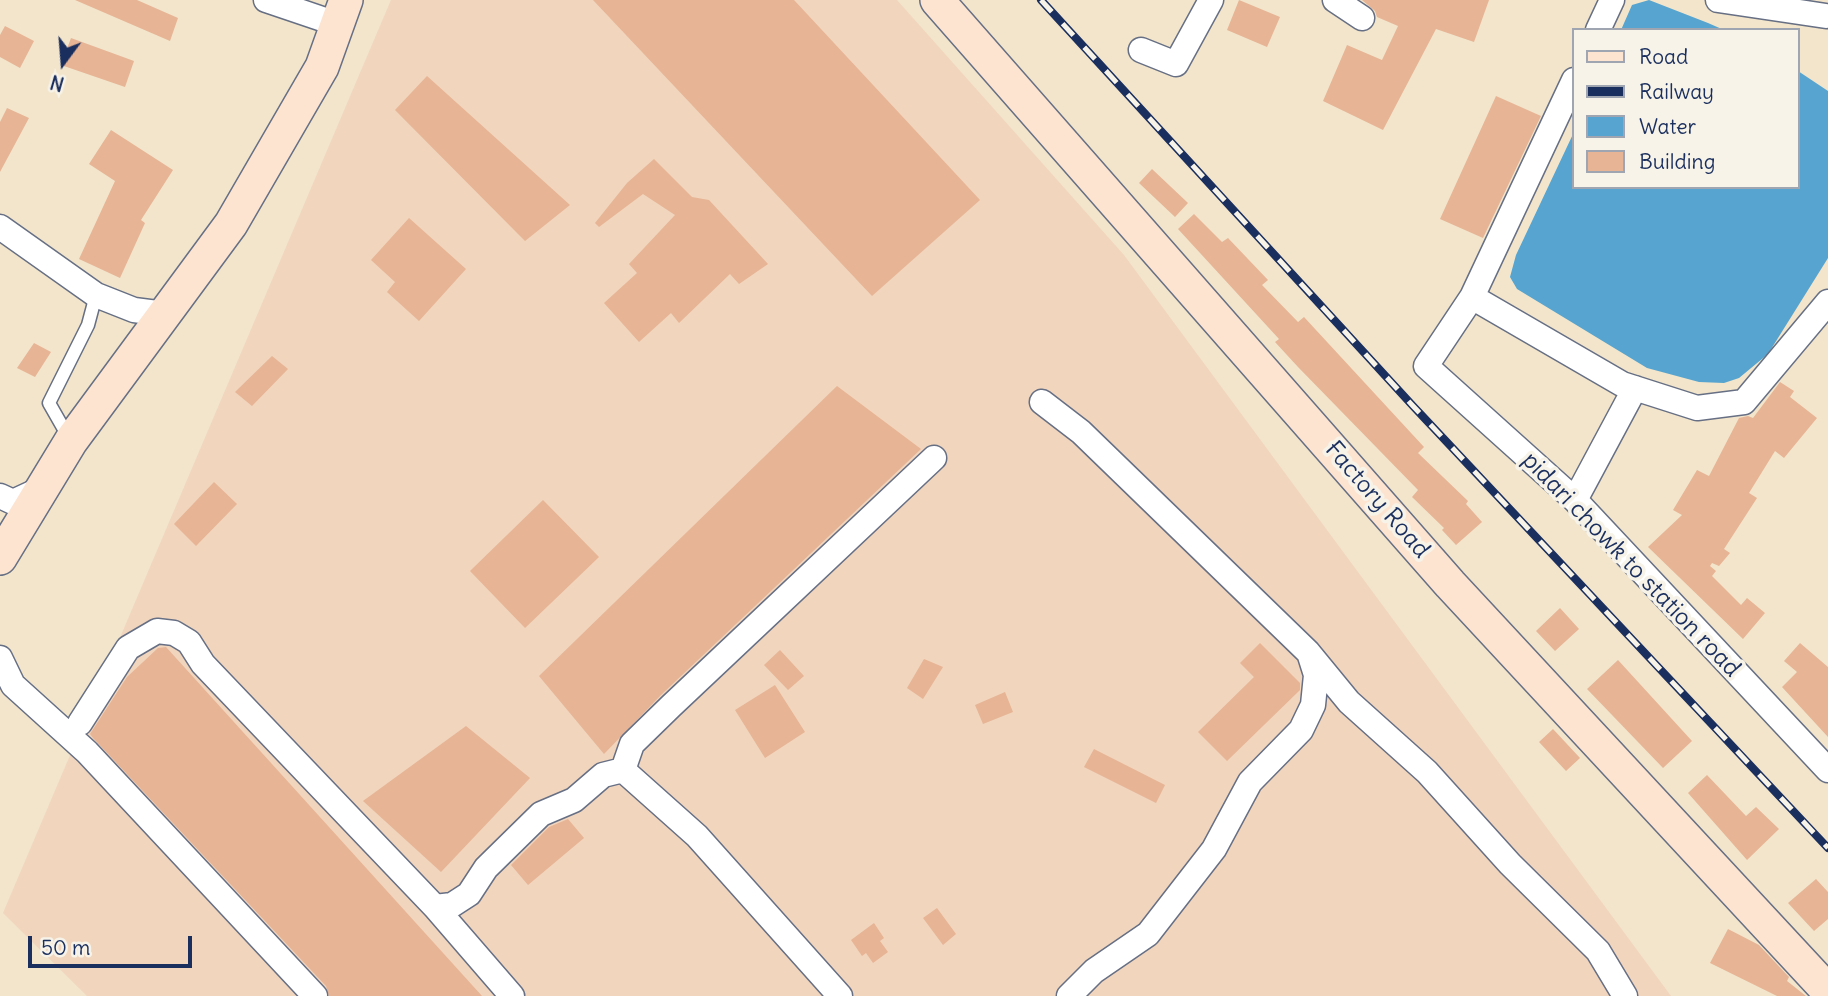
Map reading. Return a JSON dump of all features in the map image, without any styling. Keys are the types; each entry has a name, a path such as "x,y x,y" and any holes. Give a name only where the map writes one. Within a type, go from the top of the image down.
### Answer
{"main road":[{"name":"Factory Road","path":"937,0 1451,584 1828,990"},
{"path":"0,558 71,441 231,224 321,66 342,12"}],"street":[{"path":"266,0 342,12"},
{"path":"1141,50 1176,64 1211,0"},
{"path":"1335,0 1362,18"},
{"path":"1599,28 1612,0"},
{"path":"1718,0 1827,17"},
{"path":"1573,82 1472,297 1573,358 1634,388 1697,408 1744,402 1828,302"},
{"path":"0,227 96,295 134,310 165,314"},
{"name":"pidari chowk to station road","path":"1472,297 1426,366 1575,500 1828,770"},
{"path":"1575,500 1634,388"},
{"path":"1042,402 1081,432 1308,652 1349,702 1427,772 1510,864 1598,951 1625,996"},
{"path":"624,770 632,744 934,458"},
{"path":"0,496 13,502 41,489"},
{"path":"80,723 128,648 157,631 174,633 189,642 203,664 435,907 512,996"},
{"path":"1069,996 1094,971 1155,926 1214,849 1250,782 1301,730 1313,705 1317,675 1308,652"},
{"path":"0,657 13,685 87,752 314,996"},
{"path":"435,907 452,905 469,894 486,868 541,814 574,800 603,775 624,770"},
{"path":"624,770 706,844 841,996"}],"lane":[{"path":"71,441 49,403 88,325 96,295"}],"shaded area":[{"path":"391,0 897,0 1124,255 1671,996 87,996 3,913"}],"water":[{"path":"1649,0 1719,28 1622,28 1632,5"},
{"path":"1800,72 1828,91 1828,258 1768,354 1739,378 1724,383 1699,382 1647,368 1517,289 1510,277 1516,255 1573,134 1573,189 1800,189"}],"building":[{"path":"75,0 137,0 178,18 170,41"},
{"path":"593,0 794,0 980,200 872,296"},
{"path":"1239,0 1280,17 1267,47 1227,30"},
{"path":"1362,0 1489,0 1474,42 1436,29 1383,130 1323,101 1347,45 1382,60 1398,26 1377,17 1375,11"},
{"path":"5,26 34,41 20,68 0,57 0,35"},
{"path":"71,38 134,61 125,87 61,65"},
{"path":"427,76 570,205 525,241 395,110"},
{"path":"1496,96 1541,116 1483,238 1440,219"},
{"path":"7,108 29,118 0,172 0,122"},
{"path":"111,130 173,170 141,220 145,223 120,278 79,259 115,181 89,164"},
{"path":"654,159 692,197 709,200 768,264 739,284 730,274 679,323 671,313 639,342 604,303 637,273 629,264 675,215 643,194 599,227 595,223 627,183"},
{"path":"1152,169 1188,203 1175,217 1139,183"},
{"path":"1194,214 1222,242 1228,238 1268,280 1262,285 1298,322 1304,317 1424,447 1418,453 1468,501 1466,504 1482,522 1456,545 1442,530 1444,528 1412,497 1418,490 1275,342 1279,339 1178,229"},
{"path":"409,218 466,269 419,321 387,292 395,282 371,260"},
{"path":"34,343 51,352 35,377 17,368"},
{"path":"272,356 288,369 252,406 235,392"},
{"path":"1780,382 1794,391 1790,397 1817,418 1784,458 1775,451 1749,493 1757,498 1724,549 1730,553 1719,566 1712,563 1710,566 1716,571 1712,576 1741,605 1747,598 1765,613 1743,639 1648,547 1682,515 1673,510 1697,470 1709,476 1739,418 1753,418"},
{"path":"837,386 921,449 661,695 604,754 539,676"},
{"path":"214,482 237,504 196,546 174,524"},
{"path":"543,500 599,557 525,628 470,571"},
{"path":"1560,608 1579,629 1555,651 1536,631"},
{"path":"1260,643 1300,683 1300,690 1227,761 1198,732 1254,677 1240,663"},
{"path":"1800,643 1828,667 1828,737 1782,687 1797,672 1784,661"},
{"path":"166,647 482,996 329,996 326,986 93,738 90,734 127,677 158,648"},
{"path":"780,650 804,676 788,690 764,665"},
{"path":"924,659 943,667 923,699 907,688"},
{"path":"1618,660 1692,741 1663,768 1587,689"},
{"path":"775,685 805,732 765,758 735,710"},
{"path":"1005,692 1013,712 983,724 975,705"},
{"path":"466,726 530,778 441,872 363,801"},
{"path":"1553,729 1580,758 1566,771 1539,742"},
{"path":"1094,749 1165,785 1156,803 1084,767"},
{"path":"1707,775 1746,816 1756,807 1779,829 1747,860 1688,793"},
{"path":"568,819 584,838 528,885 511,865 549,827"},
{"path":"1816,879 1828,892 1828,919 1814,931 1788,903"},
{"path":"937,908 956,934 943,945 923,918"},
{"path":"874,923 884,938 880,941 888,952 873,963 866,953 862,956 851,940"},
{"path":"1728,929 1759,945 1789,977 1787,981 1806,996 1777,996 1710,963"}],"railway":[{"path":"1041,0 1413,406 1828,848"}]}
